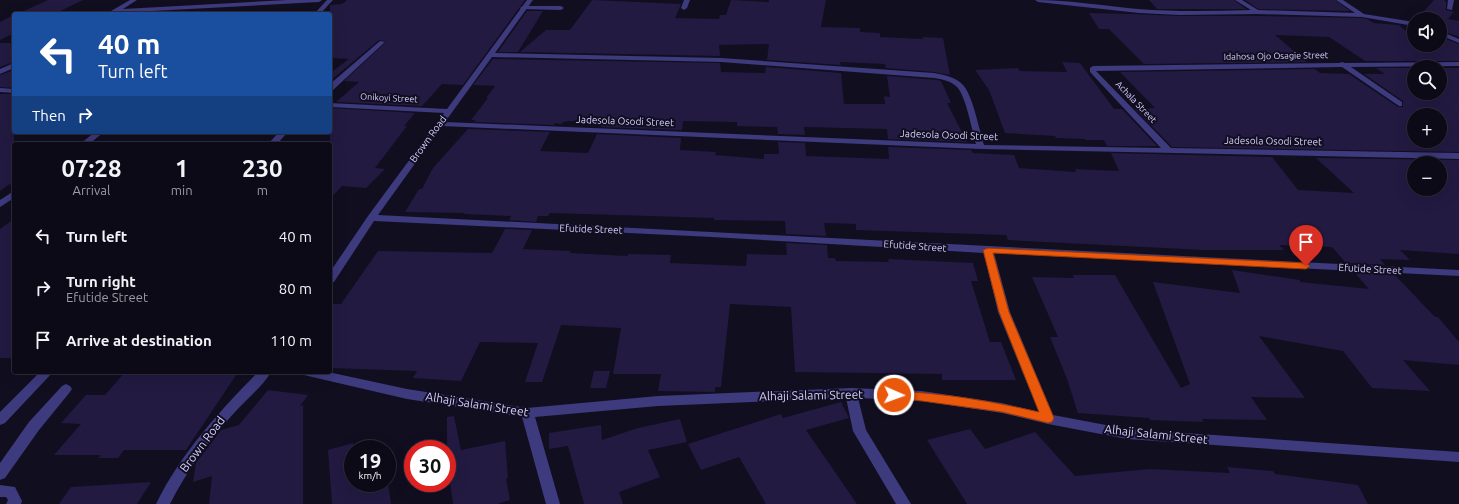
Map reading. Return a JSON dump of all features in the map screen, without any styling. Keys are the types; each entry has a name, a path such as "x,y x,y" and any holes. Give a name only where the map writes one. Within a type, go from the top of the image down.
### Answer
{"street":[{"path":"113,12 134,0"},
{"path":"127,12 319,0"},
{"path":"319,12 330,0"},
{"name":"Brown Road","path":"332,277 371,218 447,111 530,0"},
{"path":"684,8 688,0"},
{"path":"1038,0 1101,3 1139,11 1180,13 1257,12 1362,15 1407,22"},
{"path":"1238,0 1257,12"},
{"path":"1339,0 1362,15"},
{"path":"1450,9 1451,0"},
{"path":"523,8 561,8"},
{"path":"1447,36 1459,41"},
{"path":"332,86 382,42"},
{"path":"489,55 721,60 936,75 951,81 961,88 981,147"},
{"path":"1342,64 1400,104"},
{"name":"Idahosa Ojo Osagie Street","path":"1093,68 1342,64 1459,64"},
{"path":"0,72 12,66"},
{"name":"Achala Street","path":"1093,68 1092,71 1168,150"},
{"path":"0,90 12,91"},
{"name":"Onikoyi Street","path":"332,105 447,111"},
{"name":"Jadesola Osodi Street","path":"439,124 981,147 1459,156"},
{"path":"87,142 97,134"},
{"path":"274,142 282,134"},
{"path":"0,204 12,195"},
{"name":"Efutide Street","path":"371,218 712,234 988,250 1459,273"},
{"path":"988,250 1004,312 1048,418"},
{"path":"0,420 45,374"},
{"name":"Brown Road","path":"163,504 170,488 215,424 263,374"},
{"name":"Alhaji Salami Street","path":"317,374 407,394 527,413 658,401 851,393 922,396 1002,408 1127,434 1459,457"},
{"path":"0,474 34,426 66,389"},
{"path":"851,393 860,431 904,504"},
{"path":"527,413 553,504"},
{"path":"0,491 10,491 15,501 13,504"}],"building":[{"path":"48,0 83,0 58,12 21,12"},
{"path":"347,0 525,0 463,85 442,84 422,106 336,102 359,82 344,81 386,42 379,40 332,79 332,72 349,59 332,58 332,12 330,12 330,5 342,4"},
{"path":"592,0 681,4 675,18 719,19 720,15 726,15 731,0 769,2 769,0 826,0 821,27 860,28 860,32 880,33 880,37 923,39 922,37 943,38 950,75 934,72 886,68 885,64 840,62 841,65 767,60 769,44 719,45 720,56 520,52 546,30 570,30"},
{"path":"1149,0 1234,0 1246,9 1157,9"},
{"path":"1245,0 1335,0 1350,11 1258,9"},
{"path":"1434,0 1444,0 1446,2 1446,10 1454,12 1448,19 1459,21 1459,37 1447,33 1447,12 1423,12"},
{"path":"527,11 543,11 518,52 498,52"},
{"path":"1089,13 1180,16 1362,18 1374,23 1399,25 1406,31 1407,30 1407,52 1447,52 1447,40 1459,44 1459,61 1365,61 1329,37 1275,35 1307,62 1144,64 1109,29 1099,29"},
{"path":"12,16 12,34 0,40 0,22"},
{"path":"0,43 12,43 12,63 0,67"},
{"path":"493,59 720,63 721,72 765,73 766,67 841,73 844,104 885,104 884,96 890,97 887,76 937,80 941,81 951,103 947,103 967,142 888,139 887,129 804,127 805,135 778,134 777,127 737,126 737,122 683,121 682,130 601,127 602,123 569,121 561,124 555,123 554,125 474,122 476,120 471,120 488,98 486,98 495,86 473,85"},
{"path":"1062,62 1080,63 1114,109 1122,109 1157,146 1107,146 1104,140 1056,138 1055,136 1005,133 989,90 975,70 1018,68 1020,71 1067,72"},
{"path":"1376,68 1407,68 1407,100 1447,100 1447,68 1459,68 1459,152 1172,147 1135,109 1155,108 1120,72 1315,69 1320,73 1349,74 1398,107 1403,107 1403,101 1364,74 1385,74"},
{"path":"12,71 12,88 0,87 0,75"},
{"path":"0,94 12,94 12,134 14,134 14,142 12,142 12,182 0,191"},
{"path":"332,108 415,113 404,126 407,126 375,168 385,169 366,188 342,186 332,197 332,142 330,142 330,134 332,134"},
{"path":"468,129 550,132 540,151 588,153 597,134 681,138 680,150 716,152 715,155 764,159 764,154 779,154 778,142 805,143 806,156 889,159 888,147 971,150 973,153 1014,155 1019,168 1076,172 1075,169 1119,171 1111,153 1272,157 1298,190 1354,193 1316,158 1407,159 1407,196 1447,196 1447,160 1459,160 1459,254 1400,250 1410,260 1380,259 1385,265 1346,263 1332,247 1279,245 1284,250 1204,250 1008,240 1006,235 856,230 856,224 824,223 826,236 786,234 785,221 714,220 714,218 550,213 548,216 538,216 536,222 509,220 511,216 464,214 465,213 405,212 419,189 422,189 433,168"},
{"path":"12,220 12,358 0,358 0,229"},
{"path":"505,229 532,230 523,249 628,256 628,254 671,255 670,263 746,266 747,254 787,255 786,243 827,245 828,258 835,258 836,261 889,262 888,259 973,263 978,281 971,281 990,342 1001,342 1016,380 942,380 942,374 795,372 791,307 730,304 721,387 715,387 715,392 658,391 661,374 613,374 621,328 561,325 542,382 525,382 538,343 480,342 461,381 413,378 417,371 332,368 332,304 341,304 378,251 492,253"},
{"path":"1232,270 1300,280 1300,282 1369,289 1354,272 1394,274 1435,317 1438,317 1459,342 1459,365 1403,360 1430,391 1372,388 1343,351 1259,336 1305,398 1251,397 1267,420 1202,419 1203,422 1150,420 1149,418 1078,413 1067,379 1050,337 1058,337 1032,277 1074,278 1073,275 1115,275 1181,388 1190,384 1153,282 1240,293"},
{"path":"594,371 610,371 606,388 590,388"},
{"path":"123,374 237,374 186,450 124,450 118,458 98,458 101,455 54,455 81,424 61,423 86,395 105,395"},
{"path":"268,390 308,395 300,406 303,405 303,504 209,504 212,476 193,482 196,463 221,430 239,425"},
{"path":"841,402 849,418 806,430 857,504 766,504 739,457 701,470 688,444 781,414 783,418"},
{"path":"454,416 461,450 505,441 508,478 506,479 510,500 497,504 453,504 451,492 456,492 456,440 447,440 447,417"},
{"path":"680,419 687,442 648,450 660,477 619,492 623,504 584,504 568,446 549,449 549,433 601,425 602,440 638,428"},
{"path":"970,429 985,449 1035,432 1075,476 1149,469 1230,473 1227,467 1273,471 1275,474 1358,485 1368,504 967,504 927,440"},
{"path":"344,446 344,492 389,492 391,504 332,504 328,450"},
{"path":"151,482 137,504 59,504 71,487"}],"route":[{"path":"894,395 922,396 1002,408 1048,418 1004,312 988,250 1306,266"}]}
